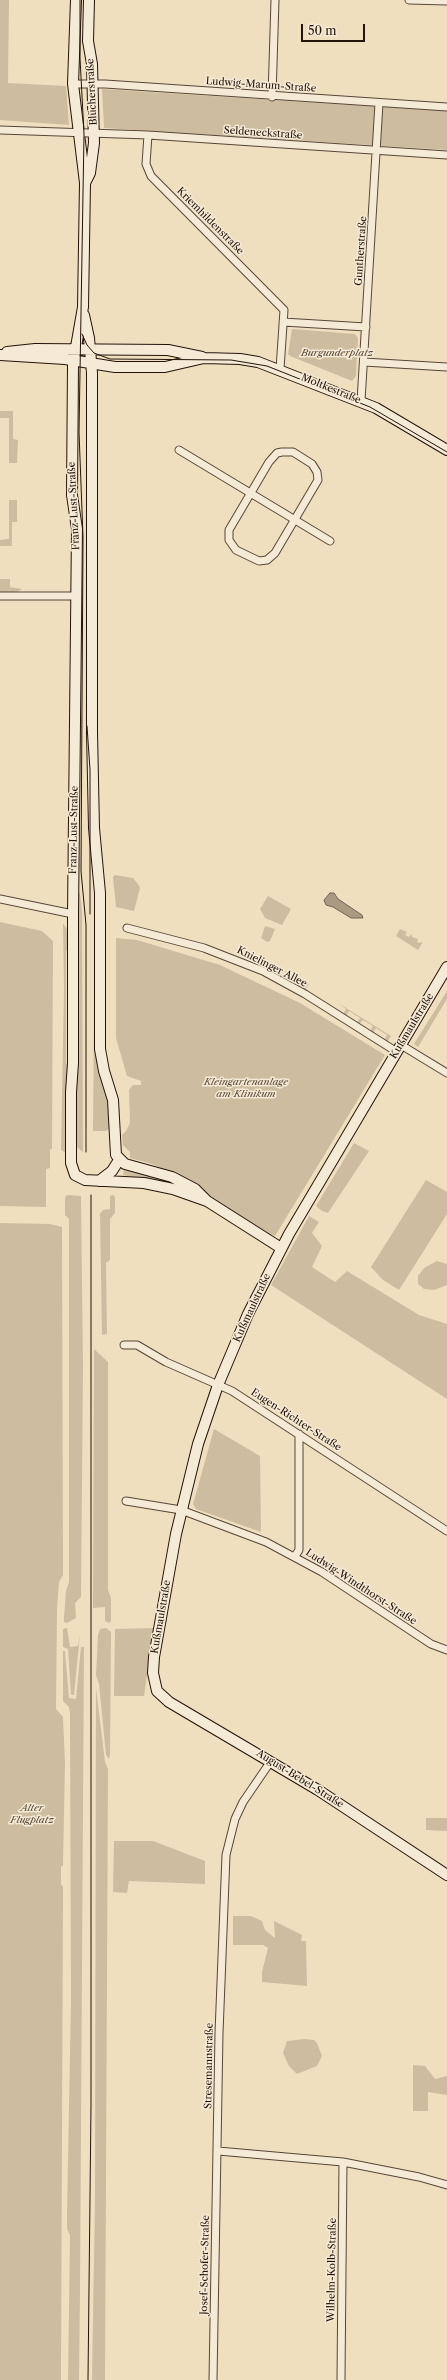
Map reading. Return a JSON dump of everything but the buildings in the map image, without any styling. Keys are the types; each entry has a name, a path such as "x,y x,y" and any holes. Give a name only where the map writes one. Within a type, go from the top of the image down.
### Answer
{"street":[{"name":"Blücherstraße","path":"75,349 83,307 85,183 73,84 76,0"},
{"name":"Blücherstraße","path":"85,183 90,173 94,134 92,84 88,41 89,0"},
{"path":"272,97 275,0"},
{"path":"409,0 447,1"},
{"name":"Ludwig-Marum-Straße","path":"73,84 447,107"},
{"name":"Guntherstraße","path":"361,401 379,103"},
{"name":"Seldeneckstraße","path":"0,130 78,134 148,135 447,155"},
{"name":"Kriemhildenstraße","path":"148,135 146,164 151,176 295,322"},
{"name":"Blücherstraße","path":"83,307 92,363"},
{"path":"280,369 284,310"},
{"path":"283,322 366,327"},
{"name":"Moltkestraße","path":"0,352 75,349 168,350 204,358 249,360 280,369 361,401 447,450"},
{"name":"Franz-Lust-Straße","path":"75,349 73,360 72,488 77,529 77,596 73,914 73,1063 70,1163 72,1170 78,1177 90,1181 99,1180 144,1183 173,1189 207,1201"},
{"name":"Moltkestraße","path":"0,355 73,360 115,367 165,367 204,358"},
{"path":"364,362 447,367"},
{"name":"Franz-Lust-Straße","path":"92,363 92,732 94,828 100,893 100,1049 104,1071 113,1100 116,1122 116,1155 119,1160 128,1165 172,1177 195,1189 207,1201 281,1248"},
{"path":"179,450 330,541"},
{"path":"287,452 297,454 315,468 318,480 295,520 270,558 259,561 244,555 232,546 228,534 250,494 269,462 277,454 287,452"},
{"path":"0,596 77,596"},
{"path":"0,900 73,914"},
{"name":"Knielinger Allee","path":"127,928 204,948 263,972 305,994 399,1049 447,1073"},
{"name":"Kußmaulstraße","path":"154,1684 154,1657 181,1510 202,1431 218,1385 248,1314 281,1248 447,967"},
{"path":"99,1180 112,1171 119,1160"},
{"name":"Eugen-Richter-Straße","path":"124,1346 137,1345 166,1362 244,1398 447,1531"},
{"path":"295,1556 299,1550 299,1434"},
{"name":"Ludwig-Windthorst-Straße","path":"126,1501 181,1510 247,1533 295,1556 431,1644 447,1650"},
{"name":"August-Bebel-Straße","path":"154,1684 157,1691 169,1702 271,1761 447,1875"},
{"name":"Stresemannstraße","path":"218,2151 220,1989 228,1839 240,1808 271,1761"},
{"path":"218,2151 344,2162 447,2184"},
{"name":"Josef-Schofer-Straße","path":"213,2380 218,2151"},
{"name":"Wilhelm-Kolb-Straße","path":"341,2379 344,2162"}],"green space":[{"path":"0,0 9,0 8,83 66,86 69,125 0,120"},
{"path":"102,89 447,111 447,150 104,128"},
{"name":"Burgunderplatz","path":"292,329 355,334 358,338 356,376 352,381 290,356 288,354"},
{"path":"0,411 13,411 13,439 18,440 17,463 9,463 9,418 0,418"},
{"path":"9,500 17,500 17,522 12,522 12,546 0,546 0,540 9,539"},
{"path":"0,579 10,579 10,587 22,589 16,593 0,592"},
{"path":"115,875 133,878 138,884 140,888 134,911 116,907 113,877"},
{"path":"95,892 97,892 108,1090 112,1126 106,1131 93,1131"},
{"path":"78,893 80,893 82,911 83,1152 77,1147 75,1141"},
{"path":"268,896 291,909 282,925 265,918 260,909"},
{"path":"0,922 42,931 53,941 52,1149 50,1149 50,1168 46,1169 46,1207 0,1206"},
{"path":"63,923 68,931 70,950 66,951 66,1063 68,1066 66,1153 61,1150 64,989"},
{"path":"265,926 275,929 270,941 267,942 261,938"},
{"path":"400,929 407,932 405,935 409,937 411,934 412,937 418,939 417,942 423,942 418,950 396,936"},
{"name":"Kleingartenanlage am Klinikum","path":"116,938 137,940 220,965 300,1003 385,1055 275,1236 267,1233 177,1175 152,1164 130,1158 130,1152 123,1145 122,1135 130,1123 129,1090 133,1085 141,1085 141,1081 127,1076 116,1038"},
{"path":"270,963 309,984 305,990 303,988 306,984 294,977 291,982 288,980 291,975 280,969 277,974 271,971"},
{"path":"447,991 447,999 418,1047 414,1044"},
{"path":"338,1003 391,1036 387,1042 384,1040 387,1035 376,1028 373,1033 370,1031 373,1026 363,1020 359,1024 357,1023 360,1018 349,1011 346,1016 343,1014 346,1009"},
{"path":"354,1143 369,1151 328,1213 322,1211 316,1206"},
{"path":"124,1169 166,1179 176,1185 123,1175"},
{"path":"426,1180 447,1192 447,1214 399,1290 383,1280 371,1267"},
{"path":"67,1195 81,1196 83,1367 81,1597 75,1603 76,1618 67,1623 64,1622 64,1617 66,1591 69,1582 69,1219 65,1215 65,1198"},
{"path":"113,1195 115,1197 115,1213 110,1219 110,1260 106,1263 107,1334 102,1335 100,1214 103,1210 110,1209 110,1196"},
{"path":"309,1216 319,1222 312,1233 322,1246 312,1267 335,1282 347,1271 419,1315 447,1324 447,1399 271,1285"},
{"name":"Alter Flugplatz","path":"0,1223 50,1224 62,1227 63,1575 59,1582 57,1609 56,1709 63,1717 65,1763 63,1866 61,1866 61,1884 63,1887 61,2380 0,2380"},
{"path":"437,1261 447,1264 447,1285 434,1290 424,1289 418,1284 418,1276 424,1268"},
{"path":"94,1349 108,1362 108,1590 111,1598 111,1621 109,1623 105,1621 105,1607 93,1608"},
{"path":"214,1429 260,1456 261,1532 196,1509 193,1504"},
{"path":"67,1628 70,1647 78,1646 80,1634 74,1695 71,1695 68,1649 63,1647 63,1629"},
{"path":"106,1628 111,1632 109,1759 106,1755 99,1684 96,1675 98,1635 100,1629"},
{"path":"154,1628 144,1696 114,1696 115,1629"},
{"path":"81,1647 84,1647 79,2380 68,2380 70,2235 67,2229 67,2213 71,2001 70,1713 69,1707 63,1701 63,1651 65,1651 69,1698 76,1699"},
{"path":"96,1688 105,1762 108,1769 105,2380 92,2380 95,2197"},
{"path":"426,1818 447,1818 447,1831 426,1830"},
{"path":"114,1841 153,1841 205,1861 205,1884 129,1881 127,1893 113,1892"},
{"path":"233,1916 251,1916 262,1921 265,1930 275,1938 274,1921 302,1935 301,1941 306,1941 307,1986 262,1982 262,1972 268,1948 263,1945 233,1945"},
{"path":"305,2039 314,2040 317,2043 322,2056 317,2066 297,2074 289,2066 283,2053 287,2041"},
{"path":"413,2065 425,2066 435,2079 447,2076 447,2095 428,2092 428,2111 413,2111"}],"shaded area":[{"path":"330,893 334,893 338,899 362,915 363,918 351,918 333,907 326,905 324,900"}],"tram line":[{"path":"80,0 80,58 84,134 79,432 83,537 81,871 86,925 86,1152"},
{"path":"82,334 87,345 94,353 110,359 231,360 267,366 370,407 447,452"},
{"path":"87,726 90,770 90,914"},
{"path":"88,2380 91,2105 91,1195"}]}
